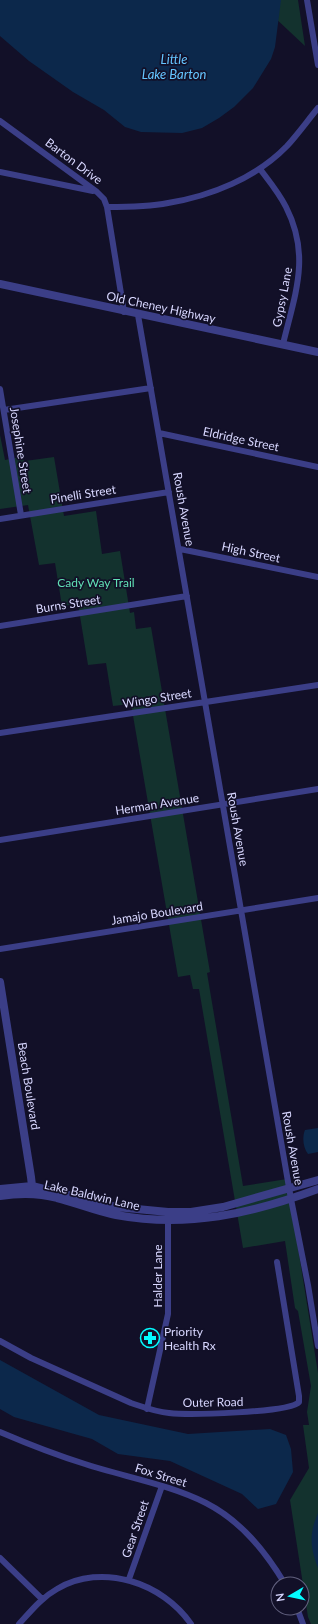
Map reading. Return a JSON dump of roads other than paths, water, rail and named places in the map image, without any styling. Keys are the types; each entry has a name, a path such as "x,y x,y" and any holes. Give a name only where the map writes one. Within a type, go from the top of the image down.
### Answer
{"street":[{"path":"307,0 318,64"},
{"path":"124,312 107,207 168,204 201,195 232,184 260,168 287,146 318,108"},
{"name":"Barton Drive","path":"0,121 97,192 104,199 107,207"},
{"name":"Gypsy Lane","path":"260,168 286,206 294,227 300,252 300,272 283,344"},
{"path":"0,172 97,192"},
{"name":"Old Cheney Highway","path":"0,284 138,315 318,352"},
{"name":"Roush Avenue","path":"138,315 180,549 289,1189 308,1285 318,1346"},
{"path":"4,410 151,388"},
{"name":"Josephine Street","path":"0,389 21,515"},
{"name":"Eldridge Street","path":"159,433 318,466"},
{"name":"Pinelli Street","path":"0,519 169,492"},
{"name":"High Street","path":"180,549 318,577"},
{"name":"Burns Street","path":"0,626 187,596"},
{"name":"Wingo Street","path":"0,733 318,684"},
{"name":"Herman Avenue","path":"0,840 318,789"},
{"name":"Jamajo Boulevard","path":"0,949 318,898"},
{"name":"Beach Boulevard","path":"0,982 31,1190"},
{"name":"Lake Baldwin Lane","path":"0,1189 31,1190 115,1215 140,1219 216,1208 318,1180"},
{"name":"Lake Baldwin Lane","path":"0,1196 31,1190"},
{"name":"Lake Baldwin Lane","path":"168,1216 222,1216 265,1208 318,1190"},
{"name":"Halder Lane","path":"147,1409 168,1314 168,1216"},
{"name":"Outer Road","path":"0,1341 31,1358 147,1409 168,1413 193,1413 262,1411 296,1405 300,1400 277,1262"},
{"name":"Fox Street","path":"0,1432 85,1464 162,1486 207,1503 240,1526 271,1561 280,1576"},
{"name":"Gear Street","path":"129,1579 162,1486"},
{"path":"0,1558 42,1599"},
{"path":"19,1624 42,1599 58,1588 90,1578 110,1577 129,1579 168,1599 183,1612 191,1624"}],"water":[{"name":"Little Lake Barton","path":"0,0 281,0 275,47 271,59 253,88 234,107 219,118 202,128 182,133 141,132 125,127 104,110 73,92 29,61 0,36"},
{"path":"318,1128 318,1152 308,1154 305,1149 304,1142 305,1130"},
{"path":"0,1360 99,1415 188,1434 270,1429 286,1435 291,1449 293,1472 276,1504 258,1509 242,1494 170,1461 118,1454 92,1439 14,1417 0,1409"},
{"path":"318,1513 318,1568 313,1554 312,1534"}],"place":[{"name":"Priority Health Rx","path":"150,1338"}],"park label":[{"name":"Cady Way Trail","path":"96,582"}]}
